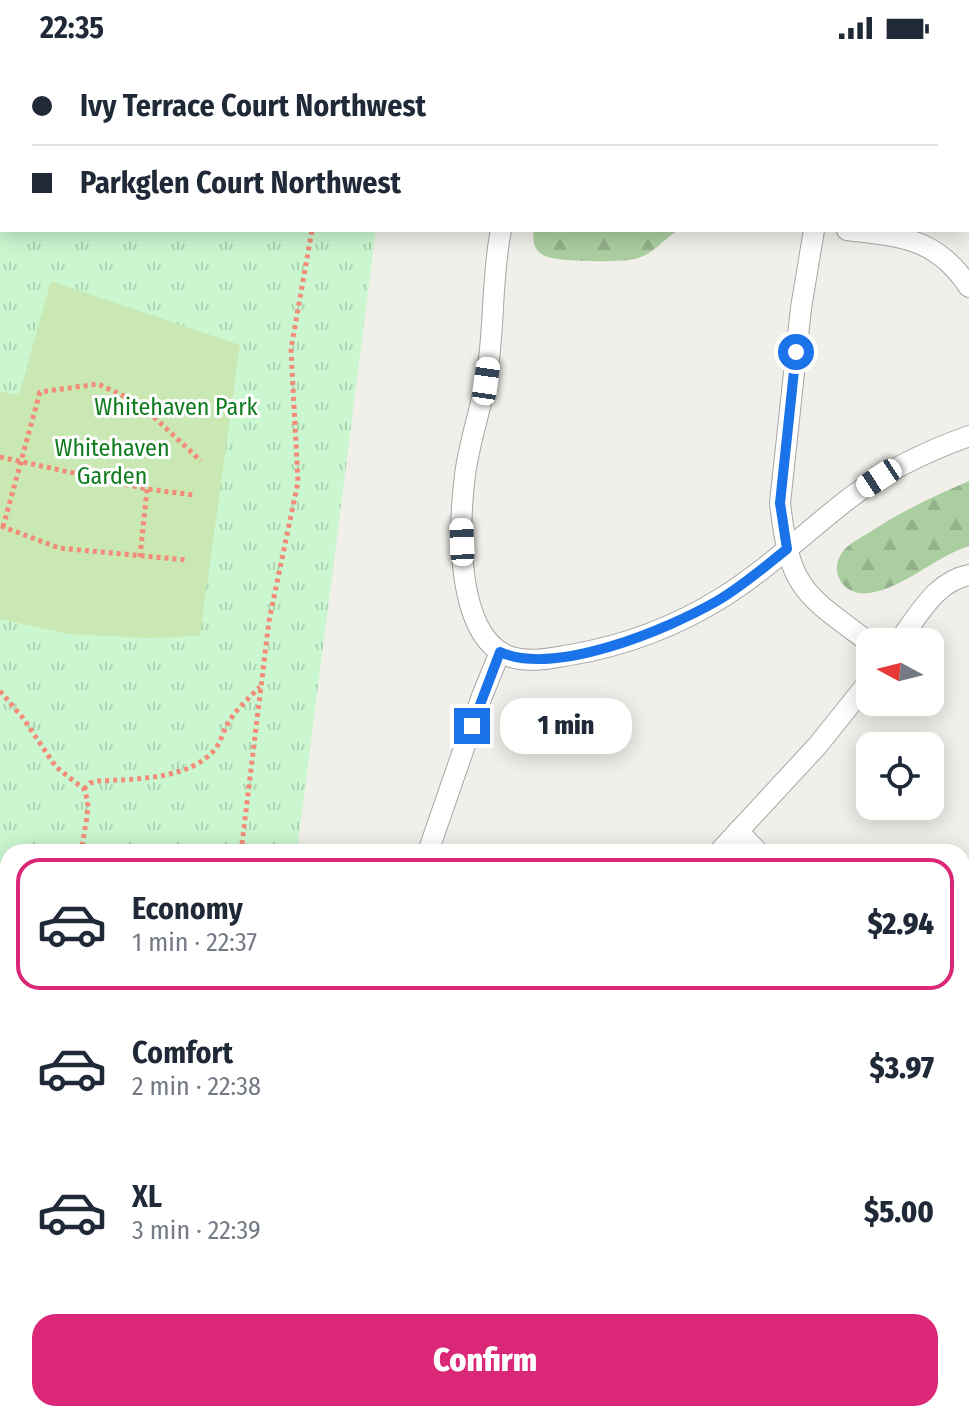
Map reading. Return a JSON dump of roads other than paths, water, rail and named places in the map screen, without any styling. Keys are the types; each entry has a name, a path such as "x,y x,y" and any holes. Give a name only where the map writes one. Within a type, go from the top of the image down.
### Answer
{"street":[{"path":"501,232 490,351 467,462 461,519 470,602 484,638 500,652 523,660 583,653 635,638 720,599 879,478 923,454 969,436"},
{"path":"814,232 795,361 780,503 787,549 795,576 807,594 856,632"},
{"path":"862,232 900,237 927,245 949,261 969,287"},
{"path":"909,628 942,587 969,575"},
{"path":"431,844 500,652"},
{"path":"726,844 818,745 856,698"},
{"path":"738,831 750,844"}],"park label":[{"name":"Whitehaven Park","path":"176,407"},
{"name":"Whitehaven Garden","path":"112,462"}]}
